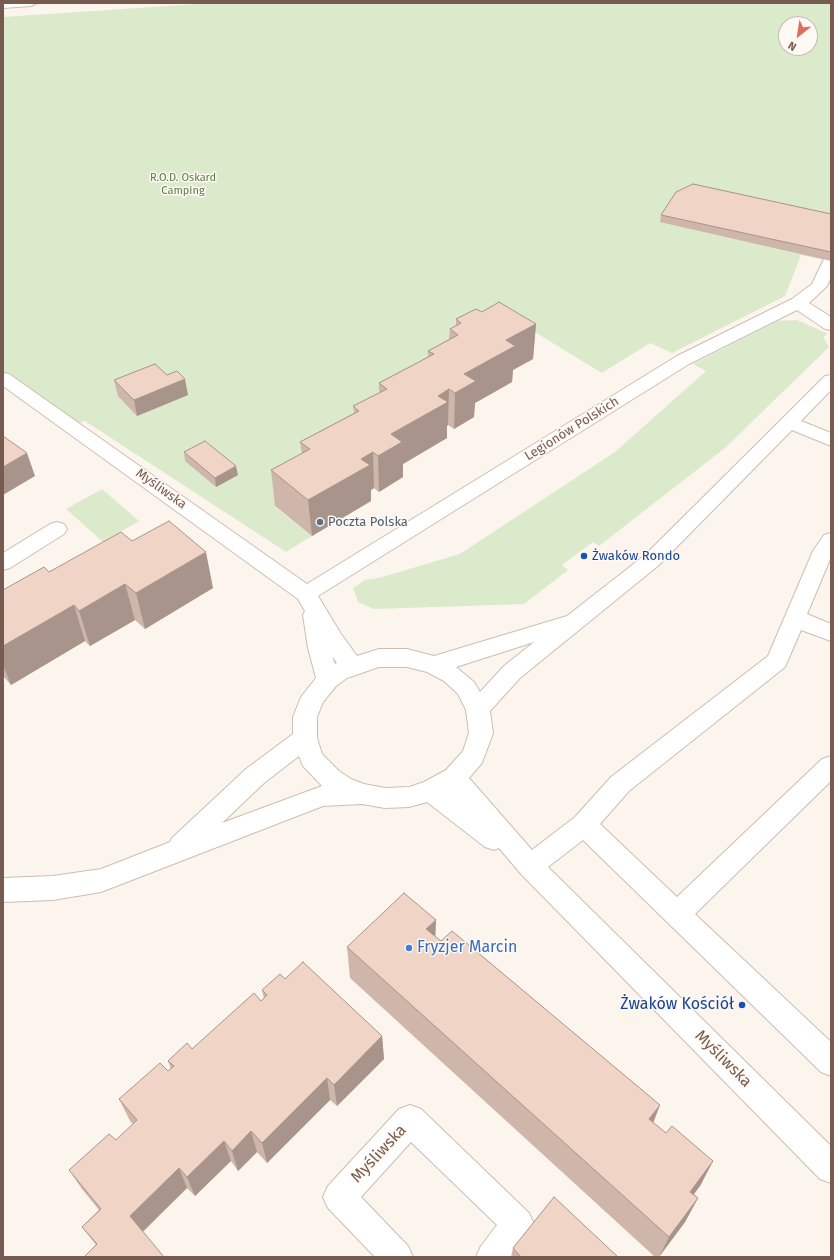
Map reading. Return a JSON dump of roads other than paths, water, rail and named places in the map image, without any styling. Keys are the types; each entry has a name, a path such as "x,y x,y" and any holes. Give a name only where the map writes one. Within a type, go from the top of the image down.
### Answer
{"street":[{"path":"3,5 31,3"},
{"name":"Legionów Polskich","path":"309,600 683,360 798,303 819,286 830,262"},
{"path":"798,303 831,325"},
{"name":"Myśliwska","path":"3,378 309,600 333,640 352,666"},
{"path":"478,709 512,672 652,560 790,423 831,380"},
{"path":"790,423 831,440"},
{"path":"3,563 57,529"},
{"path":"530,866 584,825 620,784 777,661 827,545"},
{"path":"309,600 319,648 328,680"},
{"path":"795,618 831,633"},
{"path":"434,665 574,621"},
{"path":"379,658 407,658 434,665 452,675 466,688 478,709 480,733 473,756 455,777 431,791 409,797 385,798 363,794 342,786 320,769 312,758 305,738 305,717 313,697 328,680 352,666 379,658"},
{"path":"175,852 255,776 305,738"},
{"path":"677,914 831,766"},
{"path":"455,777 464,790 530,866"},
{"path":"431,791 530,866"},
{"path":"3,890 53,888 101,880 322,796 363,794"},
{"path":"584,825 831,1062"},
{"name":"Myśliwska","path":"530,866 831,1168"},
{"name":"Myśliwska","path":"397,1257 339,1197 410,1120 518,1224 492,1257"}],"place":[{"name":"Poczta Polska","path":"320,522"},
{"name":"Żwaków Rondo","path":"584,556"},
{"name":"Fryzjer Marcin","path":"409,948"},
{"name":"Żwaków Kościół","path":"742,1005"}],"park label":[{"name":"R.O.D. Oskard Camping","path":"183,184"}]}
